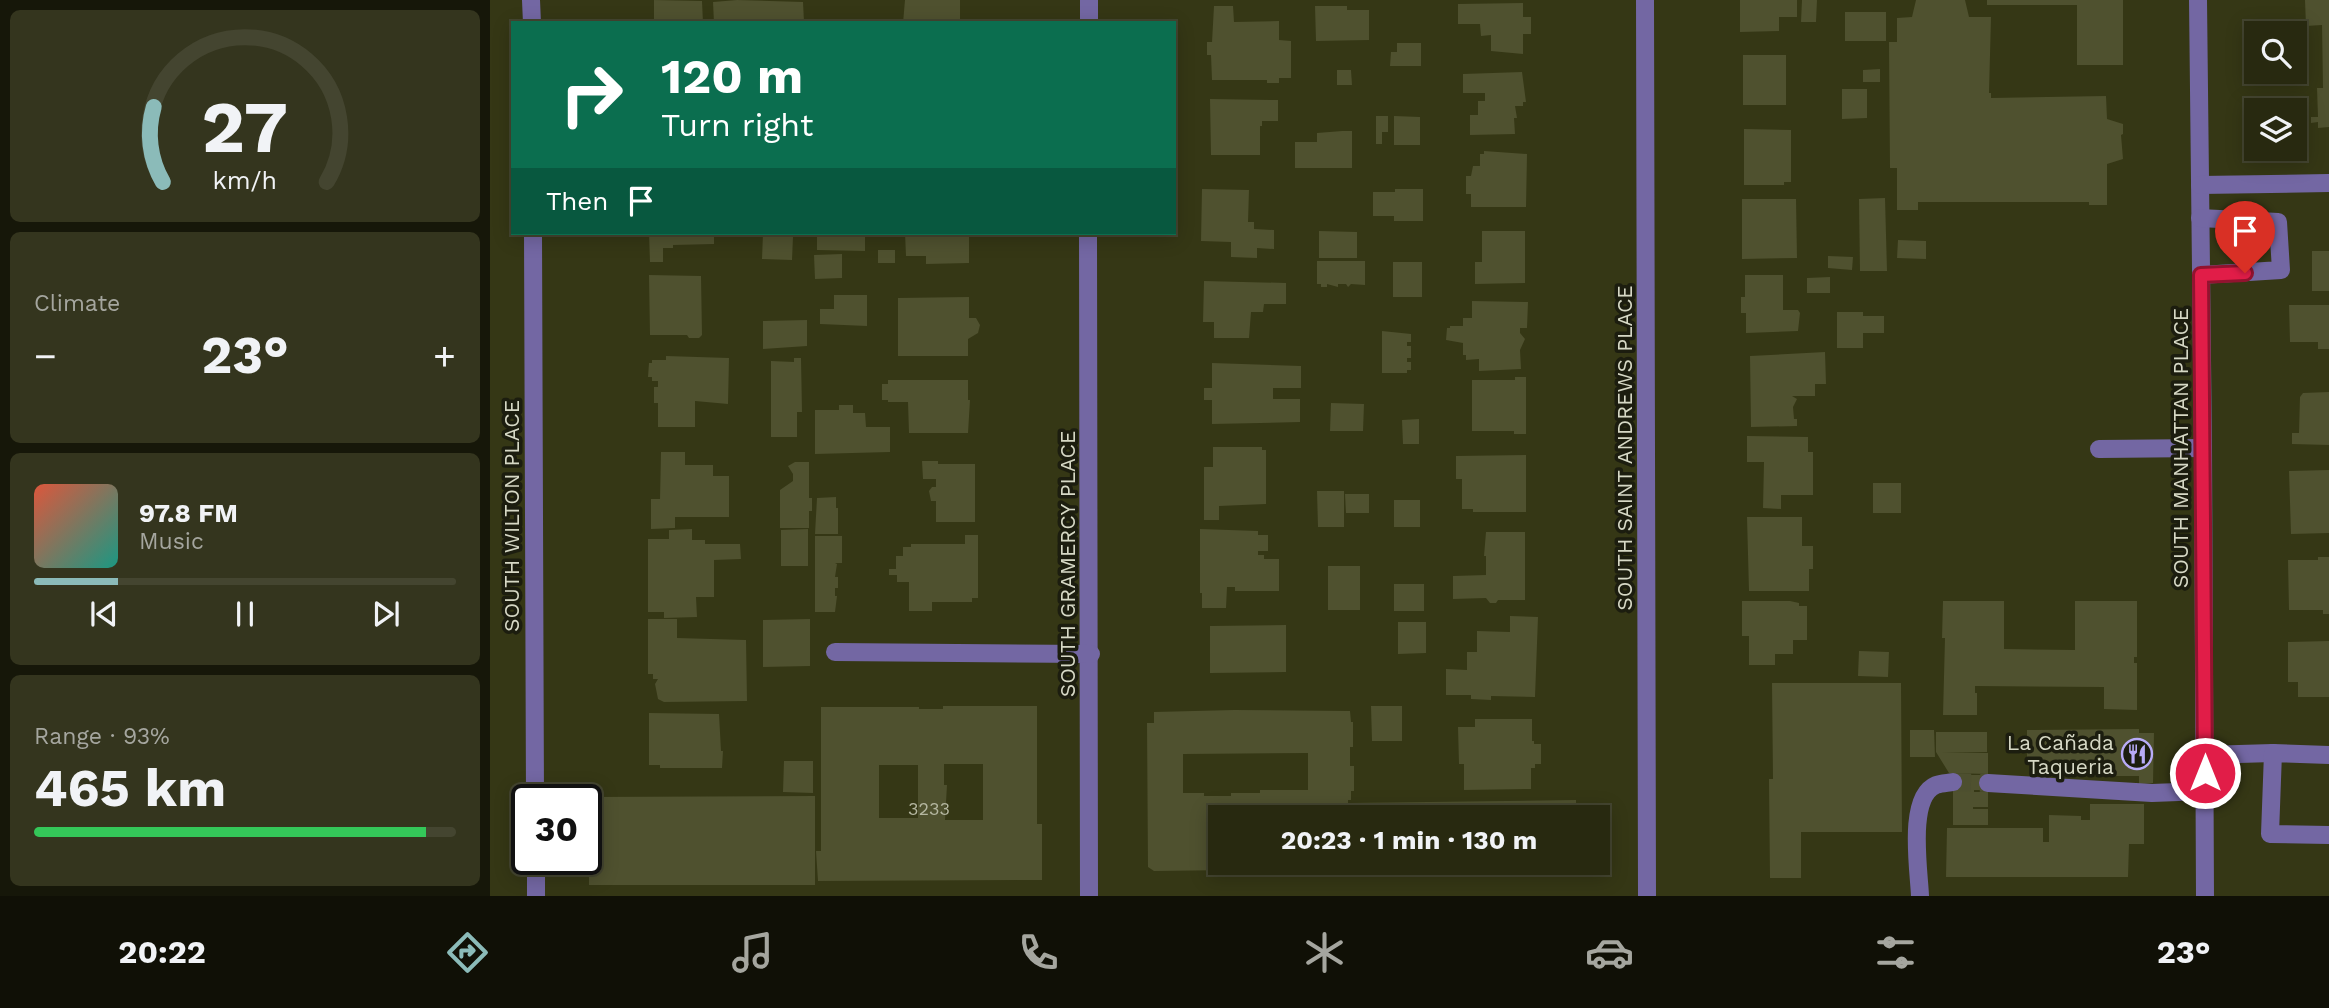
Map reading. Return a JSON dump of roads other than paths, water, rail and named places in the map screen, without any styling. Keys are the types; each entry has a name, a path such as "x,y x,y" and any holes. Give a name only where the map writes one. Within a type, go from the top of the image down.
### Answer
{"street":[{"path":"531,0 531,21"},
{"path":"1089,0 1089,21"},
{"name":"SOUTH SAINT ANDREWS PLACE","path":"1645,0 1647,896"},
{"name":"SOUTH MANHATTAN PLACE","path":"2198,0 2205,896"},
{"path":"2200,185 2329,183"},
{"path":"2200,218 2278,222 2281,270 2201,275"},
{"name":"SOUTH WILTON PLACE","path":"533,235 535,784"},
{"name":"SOUTH GRAMERCY PLACE","path":"1088,235 1091,654 1089,896"},
{"path":"2099,449 2203,448"},
{"path":"835,652 1091,654"},
{"path":"2273,753 2270,834 2329,835"},
{"path":"2205,755 2329,755"},
{"path":"1920,896 1917,818 1922,798 1935,785 1953,782"},
{"path":"1988,783 2152,793 2205,791"},
{"path":"536,875 536,896"}],"tunnel":[{"path":"1953,782 1988,783"}],"place":[{"name":"La Cañada Taqueria","path":"2137,754"}]}
